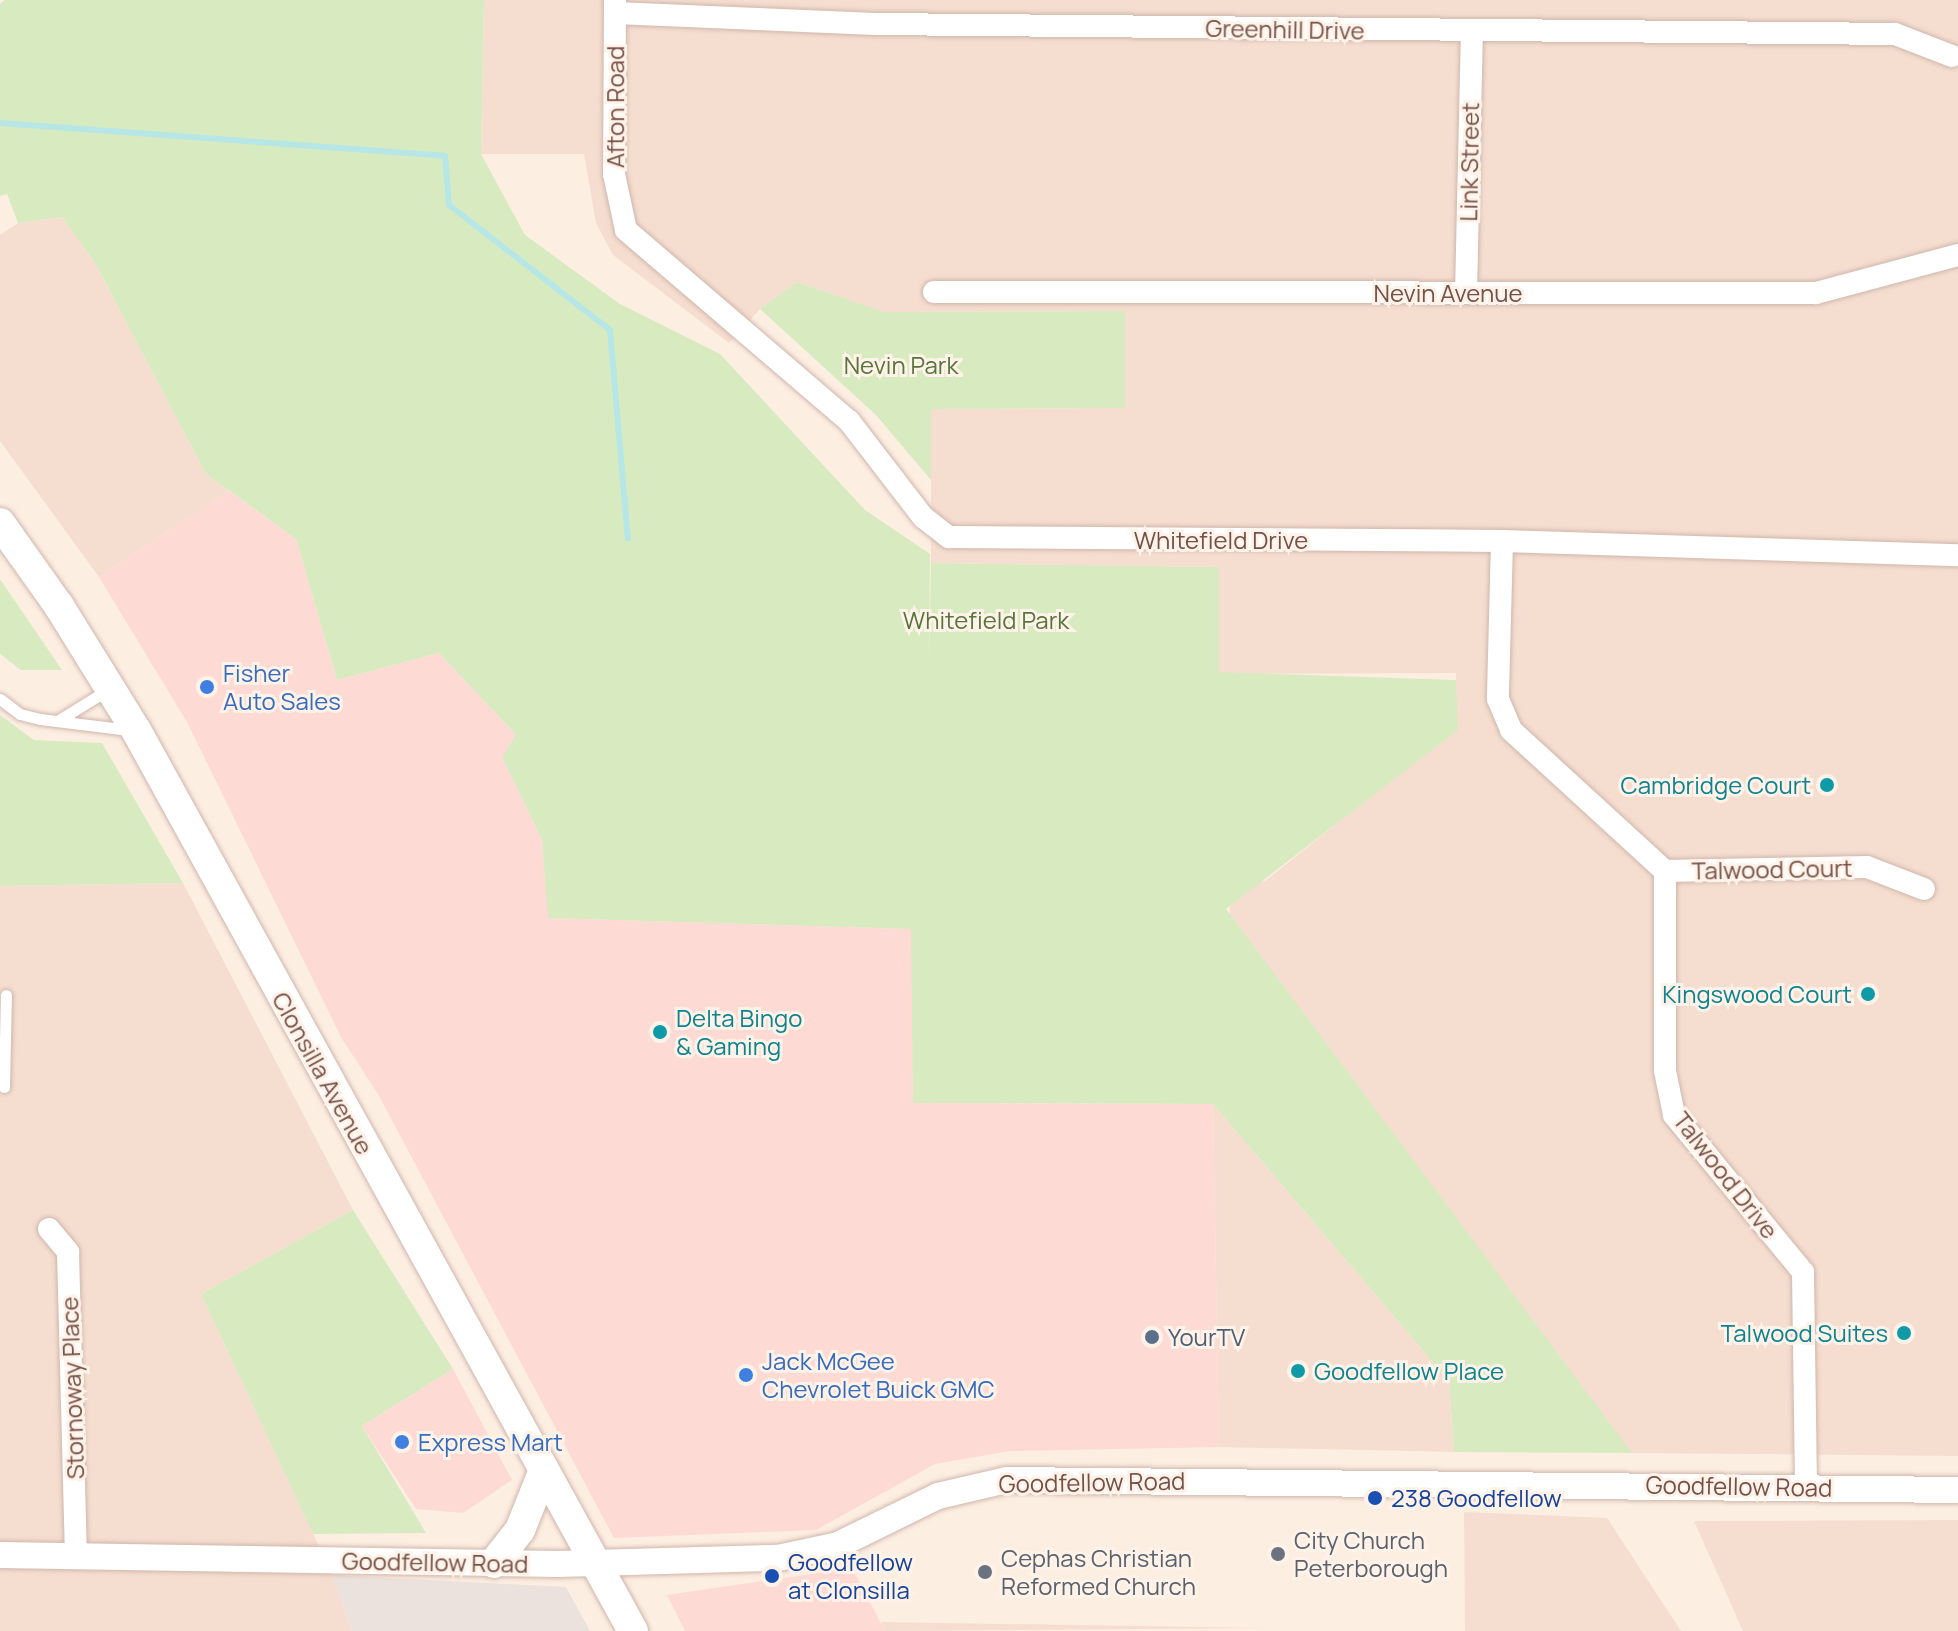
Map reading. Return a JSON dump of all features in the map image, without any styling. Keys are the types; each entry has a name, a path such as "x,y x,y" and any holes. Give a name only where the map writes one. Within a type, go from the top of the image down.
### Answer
{"main road":[{"name":"Clonsilla Avenue","path":"0,523 136,730 633,1631"},
{"path":"494,1563 520,1530 544,1470"}],"street":[{"name":"Greenhill Drive","path":"615,6 876,24 1895,34 1952,56"},
{"name":"Afton Road","path":"615,6 614,174 620,213"},
{"name":"Link Street","path":"1466,293 1472,32"},
{"name":"Whitefield Drive","path":"620,213 626,230 849,421 923,517 949,537 1502,541 1958,555"},
{"name":"Nevin Avenue","path":"934,292 1816,293 1958,255"},
{"path":"1502,541 1498,699 1511,730 1665,871"},
{"name":"Talwood Court","path":"1665,871 1867,867 1924,889"},
{"name":"Talwood Drive","path":"1665,871 1665,1071 1674,1115 1803,1272 1806,1488"},
{"name":"Stornoway Place","path":"49,1229 68,1252 76,1554"},
{"name":"Goodfellow Road","path":"0,1555 494,1563 778,1558 838,1545 938,1496 1007,1480 1958,1490"}],"lane":[{"path":"59,720 111,688"},
{"path":"0,699 20,714 136,730"},
{"path":"4,1087 6,995"}],"shaded area":[{"path":"484,0 1958,0 1958,1456 1632,1453 1228,955 1231,880 1265,881 1455,729 1456,673 1219,674 1218,567 931,563 931,409 1125,408 1125,311 883,312 797,282 760,309 729,343 613,255 596,223 584,154 481,154"},
{"path":"62,217 95,263 206,474 229,491 99,577 0,441 0,235 18,223"},
{"path":"229,491 296,539 337,680 439,653 517,736 502,757 542,840 549,918 912,929 914,1103 1213,1104 1219,1447 1010,1451 935,1464 816,1530 614,1538 378,1094 342,1039 187,722 99,577"},
{"path":"183,883 353,1210 201,1294 332,1574 352,1631 0,1631 0,886"},
{"path":"1213,1104 1449,1381 1454,1452 1219,1447"},
{"path":"453,1369 512,1480 463,1513 416,1509 362,1426"},
{"path":"1464,1512 1607,1518 1681,1631 1465,1631"},
{"path":"1958,1520 1958,1631 1743,1631 1694,1521"},
{"path":"852,1568 885,1631 685,1631 667,1595"},
{"path":"332,1575 566,1587 590,1631 352,1631"},
{"path":"881,1622 1265,1628 885,1631"}],"green space":[{"name":"Whitefield Park","path":"5,0 484,0 481,154 525,235 620,304 720,354 865,510 930,554 929,662 931,563 1219,567 1219,672 1456,680 1458,730 1226,909 1632,1453 1454,1452 1449,1381 1213,1104 913,1103 911,929 548,918 542,840 502,757 516,735 439,653 337,680 296,539 206,474 95,263 62,217 18,223 7,194 0,196 0,4"},
{"name":"Nevin Park","path":"797,282 884,312 1125,311 1125,408 931,409 931,480 876,415 760,309"},
{"path":"0,579 62,670 21,670 0,654"},
{"path":"0,715 34,740 102,743 183,883 0,886"},
{"path":"353,1210 453,1369 362,1426 426,1533 313,1534 201,1294"}],"waterway":[{"path":"0,123 445,156 449,205 610,330 628,538"}],"place":[{"name":"Fisher Auto Sales","path":"207,687"},
{"name":"Cambridge Court","path":"1827,785"},
{"name":"Kingswood Court","path":"1868,994"},
{"name":"Delta Bingo & Gaming","path":"660,1032"},
{"name":"Talwood Suites","path":"1904,1333"},
{"name":"YourTV","path":"1152,1337"},
{"name":"Goodfellow Place","path":"1298,1371"},
{"name":"Jack McGee Chevrolet Buick GMC","path":"746,1375"},
{"name":"Express Mart","path":"402,1442"},
{"name":"238 Goodfellow","path":"1375,1498"},
{"name":"City Church Peterborough","path":"1278,1554"},
{"name":"Cephas Christian Reformed Church","path":"985,1572"},
{"name":"Goodfellow at Clonsilla","path":"772,1576"}]}
